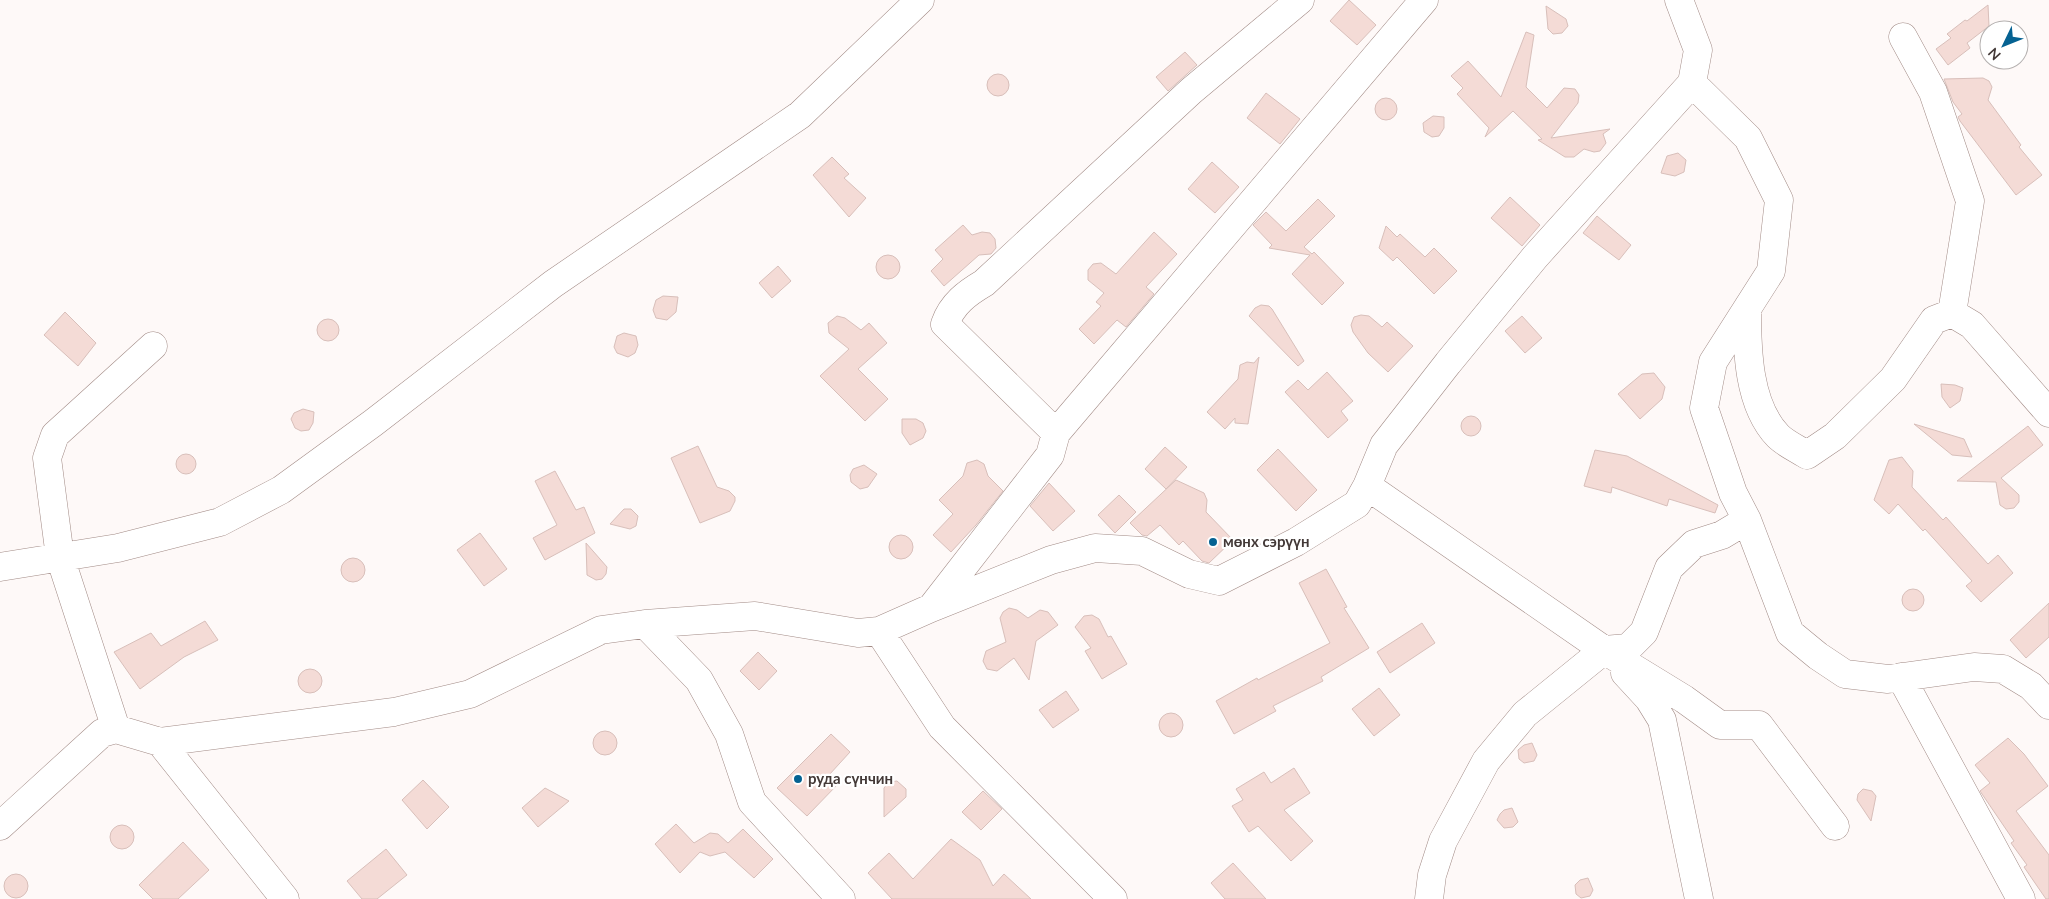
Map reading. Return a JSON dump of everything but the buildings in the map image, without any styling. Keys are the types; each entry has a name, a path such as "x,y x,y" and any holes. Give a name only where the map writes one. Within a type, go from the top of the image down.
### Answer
{"street":[{"path":"0,567 118,548 220,522 281,490 373,423 553,284 800,115 920,0"},
{"path":"1056,433 945,324 949,313 966,294 984,283 1191,91 1300,0"},
{"path":"931,608 1050,455 1056,433 1424,0"},
{"path":"0,826 102,733 116,729 160,742 394,712 470,694 601,630 646,624 755,616 858,633 879,631 1051,560 1095,548 1142,551 1189,574 1219,581 1296,542 1357,504 1367,486 1384,445 1448,363 1535,257 1692,83 1698,50 1678,0"},
{"path":"1903,37 1933,92 1970,201 1952,314"},
{"path":"1692,83 1748,138 1779,200 1771,271 1747,309 1747,336 1756,400 1765,420 1779,437 1807,455 1835,436 1893,379 1934,320 1952,314 1972,325 2049,413"},
{"path":"1771,271 1713,362 1704,408 1733,493 1747,520 1790,633 1818,656 1845,674 1888,679 1974,666 2003,669 2031,686 2049,705"},
{"path":"116,729 60,558 47,458 55,435 153,346"},
{"path":"1367,486 1604,650 1684,699 1720,725 1759,725 1835,826"},
{"path":"1429,899 1432,875 1443,841 1486,761 1525,714 1604,650 1628,648 1644,632 1669,568 1694,544 1722,535 1747,520"},
{"path":"646,624 699,680 729,734 752,802 840,899"},
{"path":"879,631 942,727 1113,899"},
{"path":"1604,650 1649,698 1662,720 1699,899"},
{"path":"1900,677 2020,899"},
{"path":"160,742 285,899"}],"place":[{"name":"мөнх сэрүүн","path":"1213,542"},
{"name":"руда сүнчин","path":"798,779"}]}
